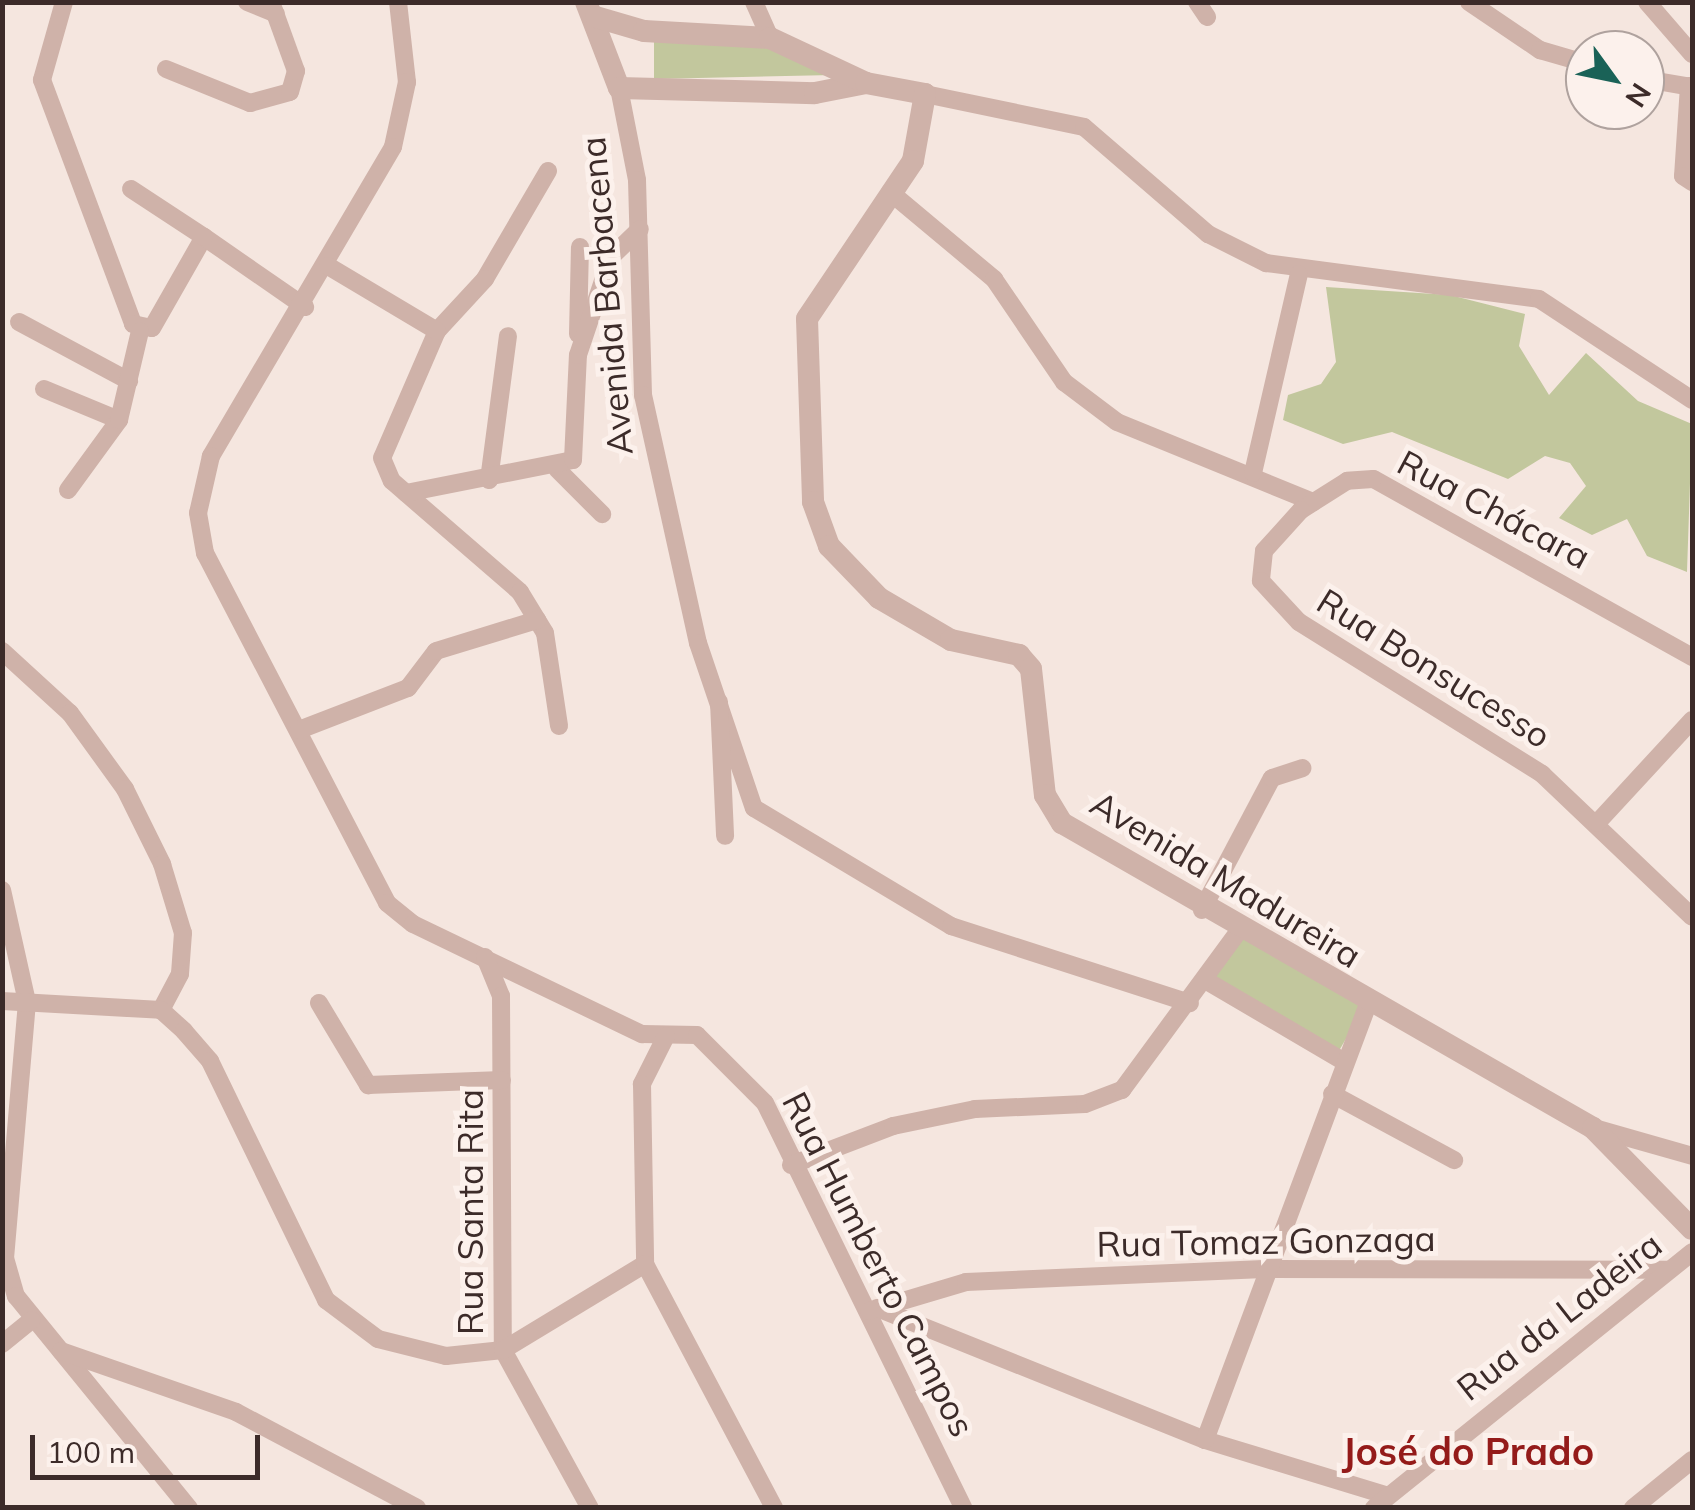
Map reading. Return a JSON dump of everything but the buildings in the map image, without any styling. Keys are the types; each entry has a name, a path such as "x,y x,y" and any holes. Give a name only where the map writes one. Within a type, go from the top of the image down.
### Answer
{"street":[{"path":"64,2 42,80 140,331 120,420 68,490"},
{"path":"166,69 268,104 290,92 296,71 274,8 247,2"},
{"name":"Rua Humberto Campos","path":"398,2 407,82 393,147 305,307 211,456 198,513 205,553 300,730 366,876 387,903 485,957 642,1034 697,1035 716,1046 766,1103 792,1165 873,1310 964,1508"},
{"path":"754,2 770,38"},
{"path":"1469,2 1540,50 1565,57"},
{"path":"1647,2 1692,54"},
{"path":"591,10 644,30 770,38 866,83 1084,127 1208,234 1299,274 1538,299 1692,400"},
{"name":"Avenida Barbacena","path":"591,10 620,88 640,229 643,395 667,521 719,701"},
{"path":"1665,82 1691,86 1683,176 1692,182"},
{"path":"620,88 815,93 866,83"},
{"name":"Avenida Madureira","path":"925,94 921,144 808,319 813,502 828,546 852,577 920,626 1019,655 1037,692 1044,795 1062,823 1238,932 1593,1128 1692,1229"},
{"path":"548,171 485,279 437,331 385,442 382,458 406,493 520,592 538,620 560,726"},
{"path":"131,189 305,307"},
{"path":"890,192 994,279 1064,382 1117,422 1253,473 1313,502"},
{"path":"578,354 611,256 640,229"},
{"path":"140,331 152,328 204,237"},
{"path":"406,493 556,469 577,448 580,247"},
{"path":"328,266 437,331"},
{"path":"1253,473 1299,274"},
{"path":"20,322 128,381"},
{"path":"489,480 508,336"},
{"path":"44,389 120,420"},
{"path":"556,469 602,514"},
{"name":"Rua Chácara","path":"1313,502 1347,481 1396,485 1692,658"},
{"name":"Rua Bonsucesso","path":"1313,502 1264,551 1260,576 1276,601 1503,745 1597,823 1692,917"},
{"path":"300,730 408,688 436,650 538,620"},
{"path":"2,651 70,713 126,789 162,864 184,933 180,974 161,1010"},
{"path":"719,701 725,836"},
{"path":"719,701 754,808 850,870 951,926 1190,1003"},
{"path":"1597,823 1692,720"},
{"path":"1202,910 1272,778 1302,768"},
{"path":"2,890 27,1002 5,1258 32,1320 189,1508"},
{"path":"792,1165 893,1126 976,1109 1084,1104 1122,1090 1190,1003 1238,932"},
{"name":"Rua Santa Rita","path":"485,957 501,996 503,1350 590,1508"},
{"path":"1205,980 1345,1062"},
{"path":"2,1002 161,1010 210,1061 326,1300 378,1339 446,1356 503,1350 645,1264"},
{"path":"319,1003 368,1085 502,1080"},
{"path":"1205,1440 1264,1269 1368,1004"},
{"path":"666,1036 642,1084 645,1264 774,1508"},
{"path":"1332,1094 1454,1160"},
{"path":"1593,1128 1692,1156"},
{"name":"Rua da Ladeira","path":"1380,1501 1692,1252"},
{"name":"Rua Tomaz Gonzaga","path":"873,1310 966,1282 1264,1269 1668,1270"},
{"path":"873,1310 1205,1440 1380,1501"},
{"path":"2,1344 32,1320"},
{"path":"61,1351 236,1412 417,1508"},
{"path":"1633,1508 1692,1460"}],"green space":[{"path":"654,42 768,42 833,75 654,79"},
{"path":"1326,287 1450,295 1525,314 1519,346 1549,395 1586,353 1638,401 1692,424 1687,572 1647,556 1627,519 1592,535 1559,518 1586,486 1570,463 1545,456 1508,479 1392,432 1343,444 1283,420 1288,395 1321,384 1336,362"},
{"path":"1239,936 1364,1008 1338,1053 1213,981"}],"district":[{"name":"José do Prado","path":"1468,1452"}]}
